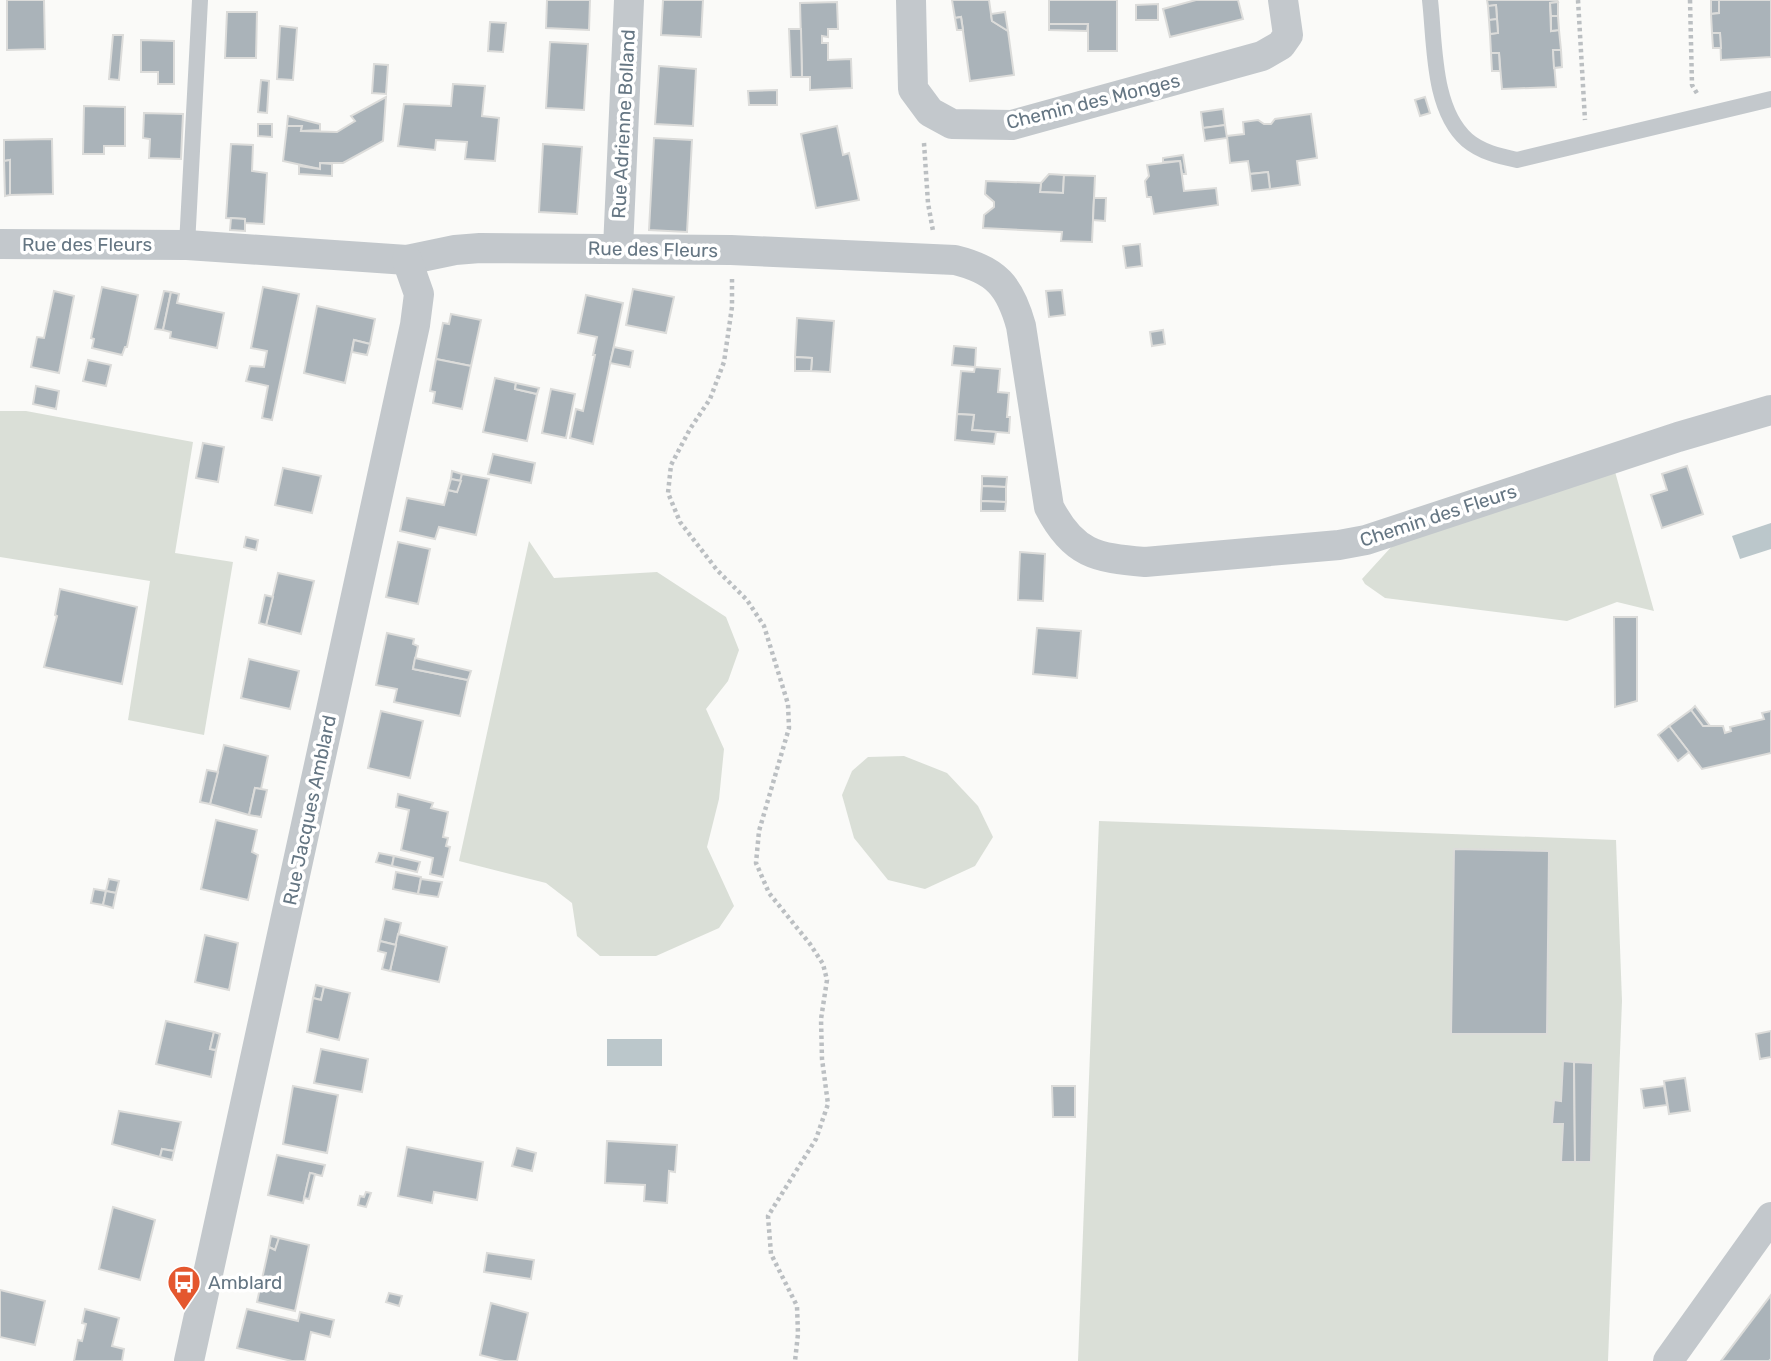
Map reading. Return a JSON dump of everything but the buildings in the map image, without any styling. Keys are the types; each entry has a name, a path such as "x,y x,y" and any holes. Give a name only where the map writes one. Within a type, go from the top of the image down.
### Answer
{"street":[{"name":"Rue Adrienne Bolland","path":"618,249 629,0"},
{"path":"911,0 914,89 930,113"},
{"name":"Chemin des Monges","path":"930,113 952,124 1012,125 1262,56 1281,45 1288,35 1283,0"},
{"name":"Rue des Fleurs","path":"0,244 187,245 407,260 480,248 731,250 955,260 975,264 997,278 1014,300 1021,326 1049,507 1060,527 1075,543 1095,555"},
{"name":"Rue Jacques Amblard","path":"189,1361 415,325 419,294 407,260"},
{"name":"Chemin des Fleurs","path":"1095,555 1146,562 1339,545 1366,540 1678,437 1771,410"},
{"path":"1668,1361 1771,1217"}],"lane":[{"path":"187,245 200,0"},
{"path":"1430,0 1440,90 1450,118 1467,140 1488,153 1517,160 1771,99"}],"path":[{"path":"1578,0 1586,145"},
{"path":"1690,0 1692,85 1712,114"},
{"path":"930,113 924,145 928,203 938,260"},
{"path":"731,250 732,307 724,362 710,399 671,465 668,493 680,522 717,570 747,600 764,626 788,704 789,728 759,831 756,863 769,893 823,964 827,980 821,1019 822,1059 828,1104 816,1139 768,1216 771,1254 797,1306 795,1361"}],"shaded area":[{"path":"0,411 26,411 193,442 175,553 233,562 204,735 128,720 150,581 0,557"},
{"path":"1614,468 1654,611 1617,602 1567,621 1385,598 1362,579 1393,545"},
{"path":"1771,523 1771,549 1740,559 1732,536"},
{"path":"529,541 554,578 657,572 726,617 739,650 728,681 706,709 724,749 719,799 707,847 734,906 719,928 656,956 600,956 577,936 572,903 546,883 459,861"},
{"path":"904,756 947,773 978,806 993,837 975,866 925,889 888,880 854,838 842,795 852,771 868,757"},
{"path":"1099,821 1616,840 1622,1001 1608,1361 1078,1361"},
{"path":"607,1039 662,1039 662,1066 607,1066"}],"place":[{"name":"Amblard","path":"184,1312"}]}
